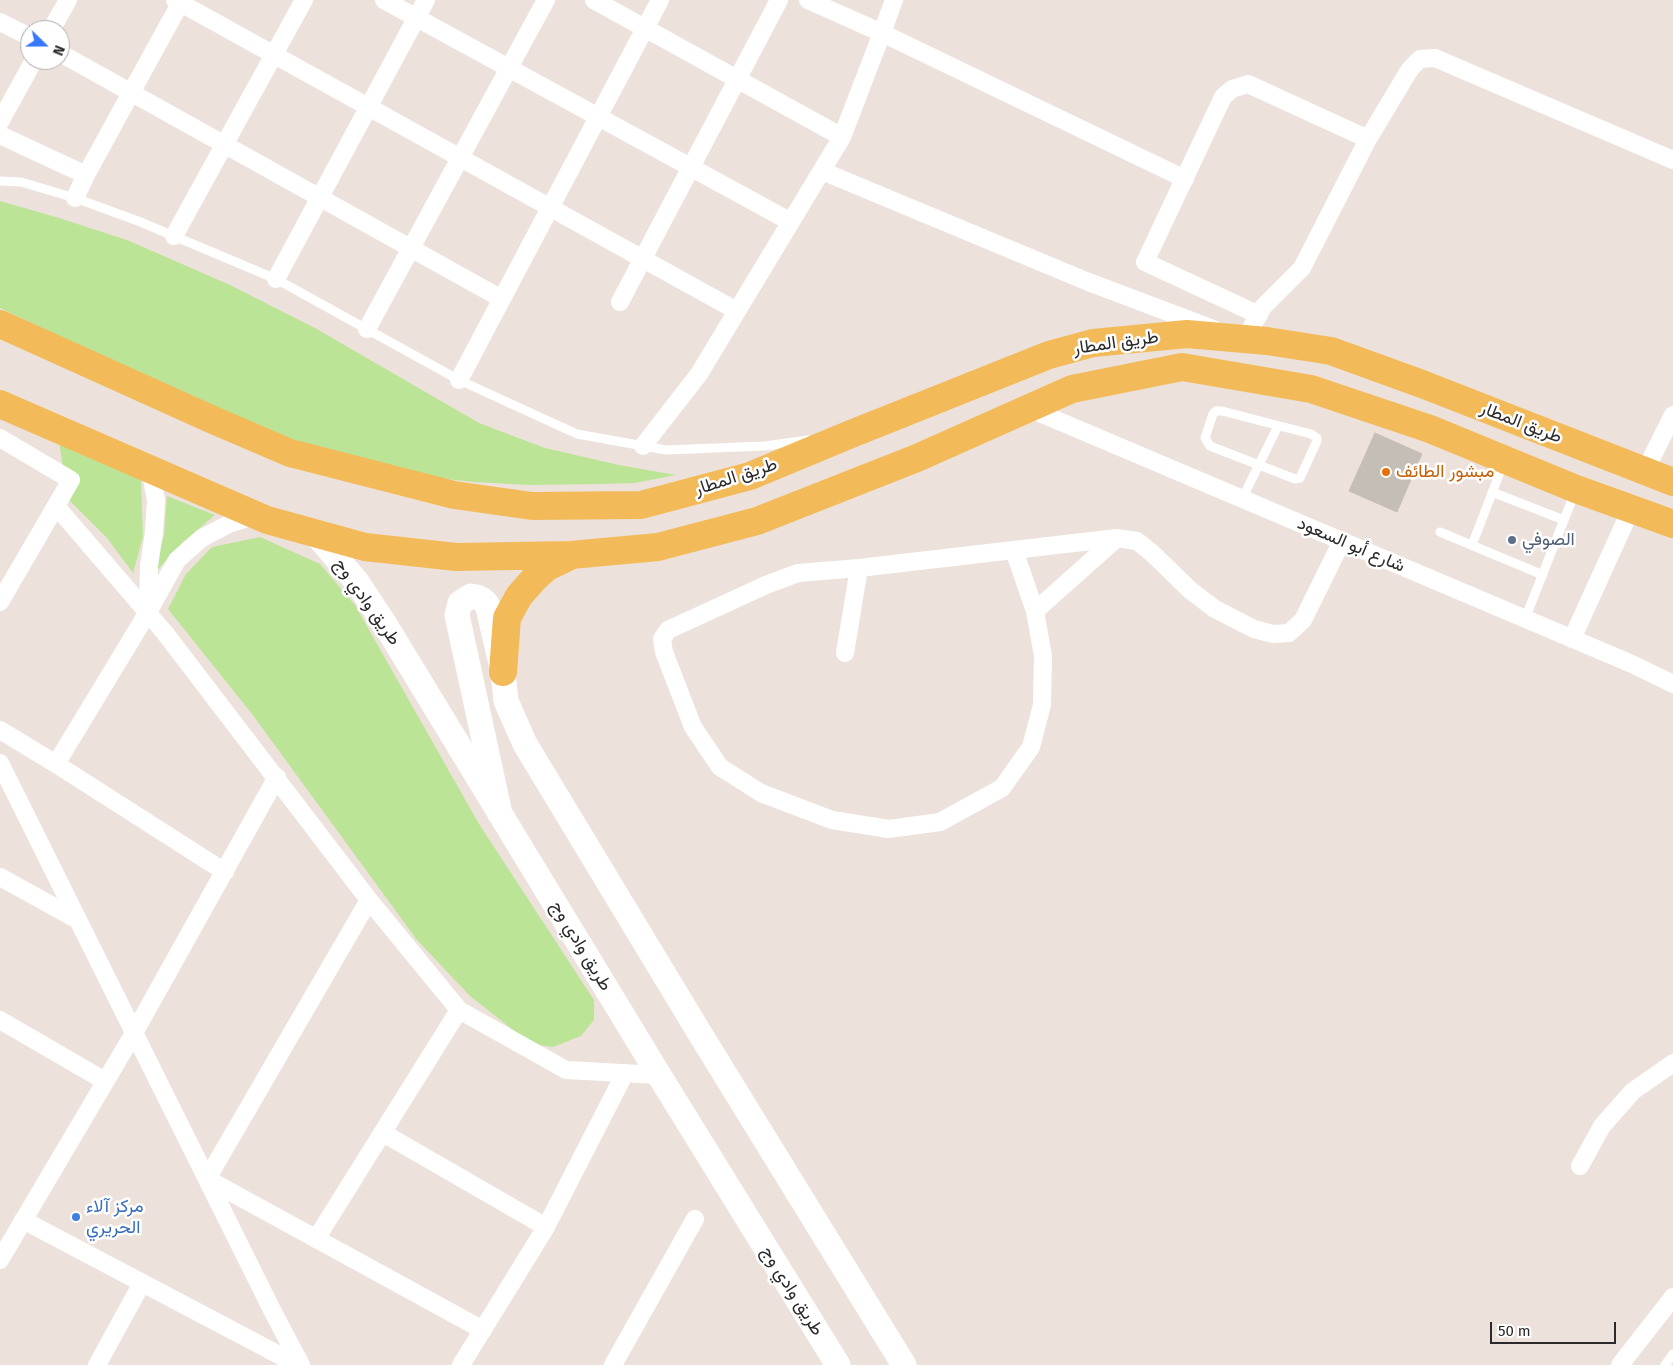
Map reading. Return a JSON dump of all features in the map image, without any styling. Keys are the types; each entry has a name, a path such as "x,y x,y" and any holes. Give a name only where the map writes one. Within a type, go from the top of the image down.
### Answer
{"main road":[{"name":"طريق المطار","path":"0,324 290,453 454,495 532,506 641,505 750,476 1049,355 1093,343 1187,334 1240,338 1332,351 1673,482"},
{"name":"طريق المطار","path":"571,555 658,547 758,521 917,458 1072,389 1182,367 1311,389 1430,428 1576,489 1672,524"},
{"name":"طريق وادي وج","path":"0,404 257,515 365,547 456,557 571,555"},
{"path":"504,672 507,618 519,596 547,567 571,555"}],"street":[{"path":"57,20 68,0"},
{"path":"174,236 304,0"},
{"path":"384,0 791,222"},
{"path":"276,278 426,0"},
{"path":"367,329 546,0"},
{"path":"594,0 842,137"},
{"path":"459,380 660,0"},
{"path":"620,302 779,0"},
{"path":"808,0 882,33 1185,179"},
{"path":"643,446 700,374 842,137 894,0"},
{"path":"75,198 179,1 737,311"},
{"path":"0,22 20,32"},
{"path":"822,171 1086,282 1240,338 1259,315 1263,307 1302,268 1368,139 1410,68 1420,59 1435,58 1673,160"},
{"path":"70,59 502,299"},
{"path":"0,122 29,70"},
{"path":"1259,315 1145,262 1224,97 1232,89 1248,84 1368,139"},
{"path":"0,135 86,175"},
{"name":"شارع أبو السعود","path":"1028,408 1632,664 1673,684"},
{"path":"1645,471 1673,415"},
{"path":"0,438 71,480 0,602"},
{"path":"148,612 149,566 156,500 150,468"},
{"path":"56,506 148,612 277,777 369,900 459,1010 566,1070 659,1076"},
{"path":"1572,639 1631,509"},
{"path":"56,764 148,612 177,560 202,538 229,524 257,515"},
{"name":"طريق وادي وج","path":"315,533 362,589 386,626 659,1076 838,1365"},
{"path":"1014,550 1035,610 1043,656 1042,705 1031,747 1002,788 940,822 889,829 832,820 761,793 720,767 693,727 664,652 662,639 668,630 766,585 798,574 1117,538 1138,541 1152,552 1190,590 1215,609 1254,629 1273,634 1289,633 1303,620 1342,541"},
{"path":"1035,610 1117,538"},
{"path":"845,653 859,568"},
{"path":"500,814 457,615 460,603 465,598 471,596 477,597 487,604 504,672 506,701 525,744 699,1032 904,1365"},
{"path":"0,730 225,872"},
{"path":"0,764 299,1365"},
{"path":"0,1260 134,1032 277,777"},
{"path":"0,876 78,920"},
{"path":"207,1179 369,900"},
{"path":"316,1239 459,1010"},
{"path":"0,1020 105,1081"},
{"path":"1580,1166 1602,1126 1614,1112 1633,1092 1673,1063"},
{"path":"461,1365 546,1227 625,1073"},
{"path":"383,1133 546,1227"},
{"path":"207,1179 483,1330"},
{"path":"613,1365 695,1219"},
{"path":"24,1220 299,1365"},
{"path":"97,1365 142,1283"},
{"path":"1620,1365 1673,1297"}],"lane":[{"path":"0,181 21,182 75,198 276,278 459,380 577,434 666,450 764,446 851,434"},
{"path":"1216,411 1278,426 1311,434 1317,438 1300,478 1295,479 1210,446 1205,438 1213,414 1216,411"},
{"path":"1242,499 1278,426"},
{"path":"1472,545 1505,460"},
{"path":"1525,619 1576,489"},
{"path":"1492,492 1564,520"},
{"path":"1440,532 1543,575"},
{"path":"1665,1365 1673,1354"}],"green space":[{"path":"0,201 127,240 230,285 315,328 479,423 545,448 619,465 676,475 635,483 530,485 473,482 421,476 311,449 137,373 0,308"},
{"path":"59,442 141,480 143,537 133,573 107,538 68,499"},
{"path":"167,496 215,515 182,543 152,576 164,536"},
{"path":"260,537 320,564 355,605 479,824 594,1000 594,1020 581,1036 553,1047 531,1044 470,996 417,940 252,714 168,609 186,574 212,547"}],"building":[{"name":"مبشور الطائف","path":"1375,433 1422,454 1397,512 1349,491"}],"place":[{"name":"مبشور الطائف","path":"1386,472"},
{"name":"الصوفي","path":"1512,540"},
{"name":"مركز آلاء الحريري","path":"76,1217"}]}
